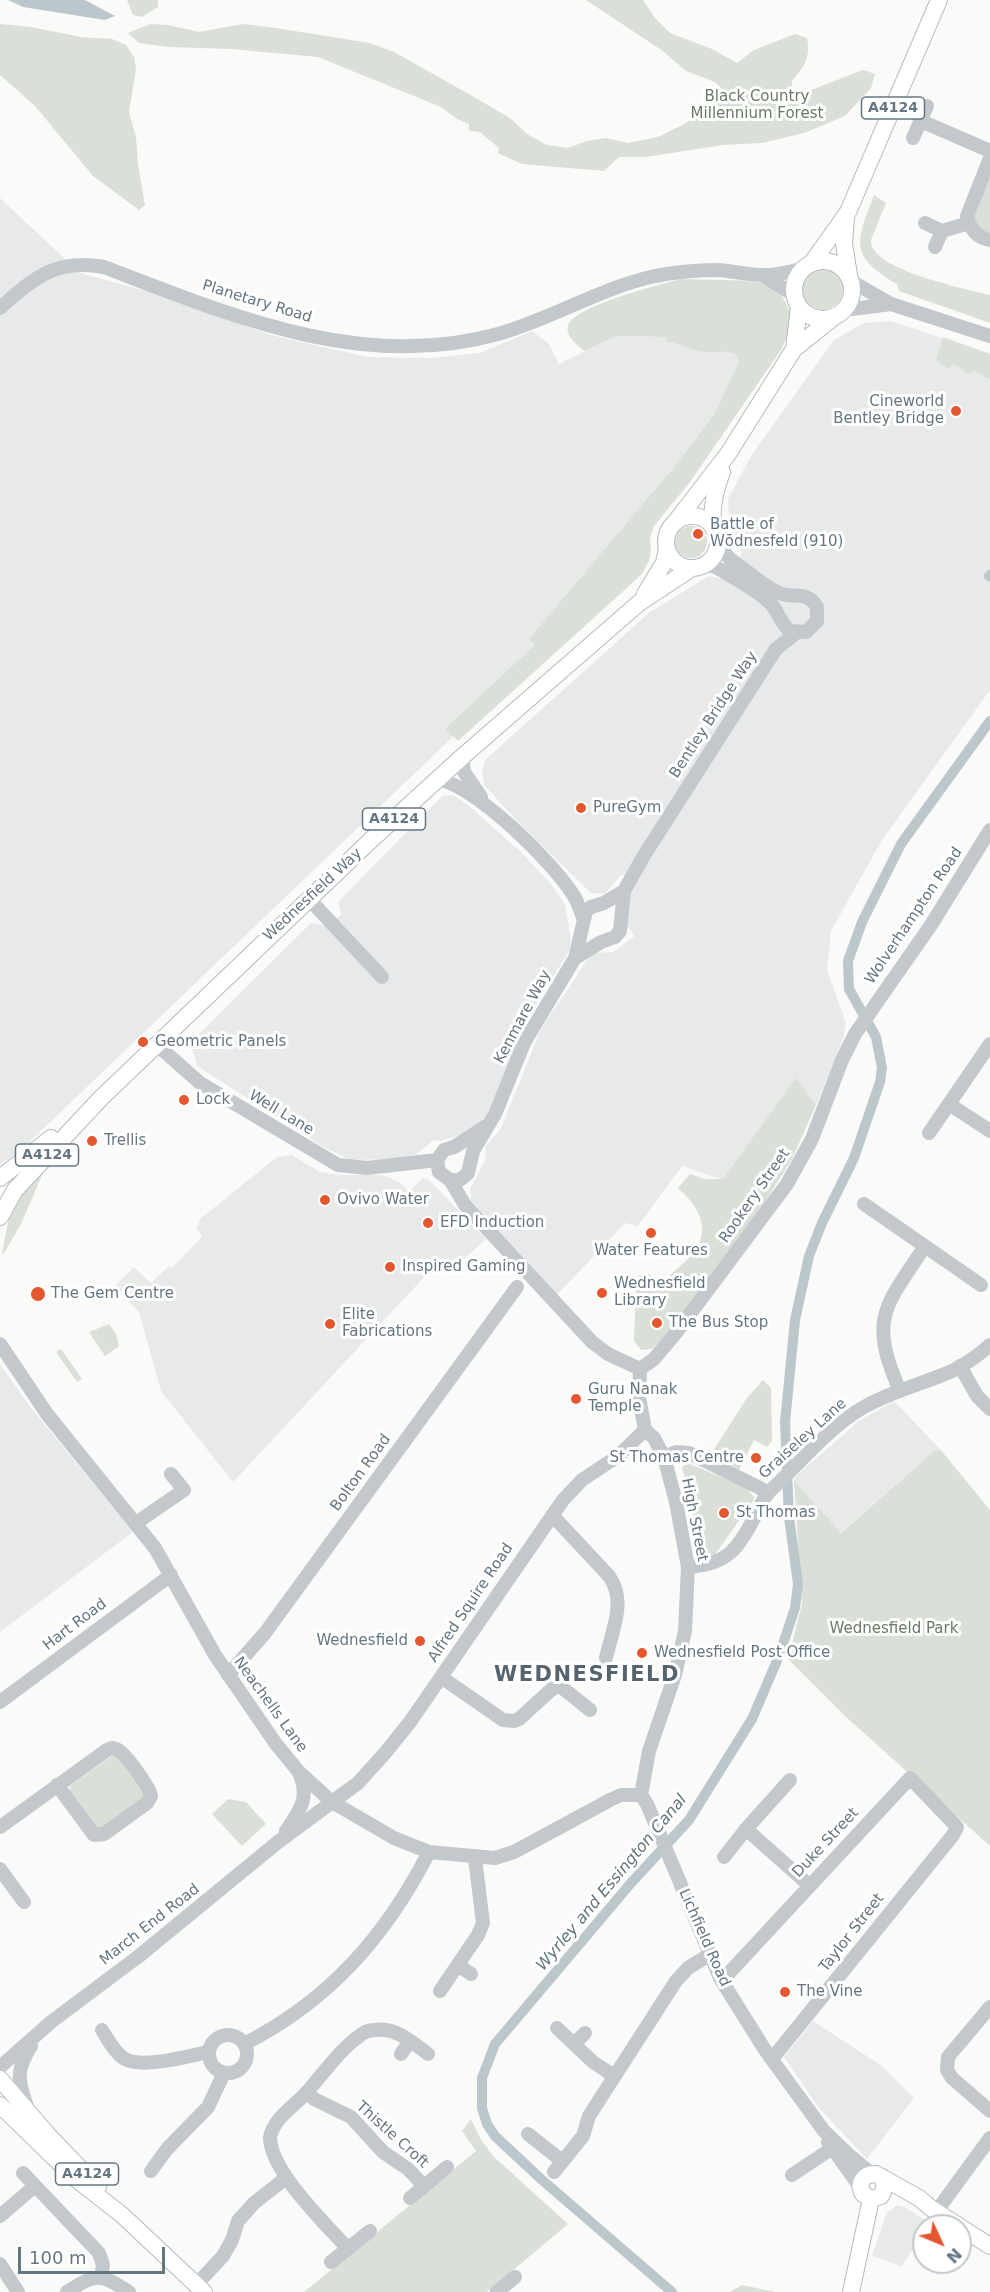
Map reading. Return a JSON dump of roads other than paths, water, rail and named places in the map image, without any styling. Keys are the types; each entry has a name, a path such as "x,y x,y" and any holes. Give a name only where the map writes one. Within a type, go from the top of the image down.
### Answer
{"main road":[{"name":"A4124","path":"807,266 846,216 939,0"},
{"name":"A4124","path":"846,216 844,244 850,278"},
{"path":"728,454 714,494 716,550 711,558 696,567 679,565 667,549 667,534 728,454 794,349 839,314 851,298 850,278 840,266 821,261 807,266 795,284 797,301 794,349"},
{"path":"797,301 815,318 839,314"},
{"path":"677,520 688,516 699,517 714,530"},
{"name":"Wednesfield Way","path":"639,603 657,577 664,563 667,549"},
{"name":"Wednesfield Way","path":"0,1217 15,1190 101,1098 436,779 639,603 696,567"},
{"name":"Wednesfield Way","path":"0,1179 101,1098"},
{"name":"A4124","path":"0,2079 122,2215 199,2289"},
{"name":"A4124","path":"0,2104 76,2179 122,2215"},
{"path":"851,2292 874,2186 901,2195 939,2214"},
{"path":"972,2234 990,2246"}],"street":[{"path":"914,138 927,106"},
{"path":"921,121 990,151"},
{"path":"990,158 967,216 976,234 990,240"},
{"path":"925,223 942,231 969,223"},
{"path":"935,247 942,231"},
{"name":"Planetary Road","path":"0,308 34,278 50,270 64,266 92,265 104,267 284,330 361,345 422,346 499,334 549,317 628,284 652,277 679,272 718,270 764,276 807,266"},
{"name":"Planetary Road","path":"764,276 797,301"},
{"path":"850,278 891,304 990,336"},
{"path":"839,314 891,304"},
{"path":"714,530 724,552 730,559 779,593 792,596"},
{"path":"696,567 713,566 721,570 769,602 790,631 796,633"},
{"path":"799,594 810,598 818,611 817,621 811,629 796,633 776,649 783,603 799,594"},
{"name":"Bentley Bridge Way","path":"624,891 776,649"},
{"path":"462,757 464,772 485,804"},
{"path":"436,779 452,784 485,804 546,862 574,897 589,937 600,942"},
{"name":"Wolverhampton Road","path":"864,1019 931,925 990,830"},
{"path":"575,958 586,911 624,891"},
{"path":"575,958 600,942 609,941 620,932 624,891"},
{"path":"574,897 610,905 620,914"},
{"path":"309,899 382,977"},
{"name":"Kenmare Way","path":"447,1173 468,1173 473,1151 500,1102 524,1043 575,958"},
{"name":"Rookery Street","path":"639,1369 654,1359 675,1334 787,1184 812,1139 842,1060 864,1019"},
{"name":"Well Lane","path":"156,1044 200,1083 331,1162 357,1168 405,1165 447,1173"},
{"path":"929,1133 990,1044"},
{"path":"949,1104 990,1131"},
{"path":"488,1125 454,1147 444,1150 447,1173 465,1204 592,1342 608,1354 639,1369"},
{"path":"454,1147 465,1151 470,1163"},
{"path":"864,1204 981,1285"},
{"path":"900,1391 886,1356 882,1332 883,1322 891,1299 925,1246"},
{"name":"Bolton Road","path":"228,1675 265,1633 517,1287"},
{"name":"Neachells Lane","path":"0,1344 47,1414 155,1548 197,1625 228,1675 276,1744 299,1772 332,1802 394,1838 429,1852 475,1858 495,1858 514,1852 621,1795 641,1795"},
{"name":"Graiseley Lane","path":"688,1567 718,1563 728,1554 747,1532 767,1494 832,1431 860,1409 960,1366 990,1345"},
{"path":"960,1366 978,1396 990,1409"},
{"name":"High Street","path":"639,1369 638,1390 645,1430 654,1438 664,1456 676,1502 688,1567 686,1631 675,1674 649,1751 641,1795"},
{"name":"Alfred Squire Road","path":"332,1802 358,1783 386,1753 552,1515 582,1480 618,1456 645,1430"},
{"path":"664,1456 676,1452 689,1453 760,1488 767,1494"},
{"path":"136,1523 187,1495 171,1474"},
{"path":"552,1515 609,1576 615,1586 619,1605 604,1648"},
{"name":"Hart Road","path":"0,1702 154,1585 171,1575"},
{"path":"441,1677 503,1720 519,1719 552,1689 560,1686 590,1710"},
{"path":"0,1827 57,1785 106,1750 115,1748 122,1753 147,1786 151,1796 147,1803 104,1834 94,1835 57,1785"},
{"name":"March End Road","path":"278,1842 303,1806 305,1792 299,1772"},
{"name":"Duke Street","path":"720,1978 729,1973 910,1778 957,1827"},
{"path":"724,1857 782,1783"},
{"name":"Lichfield Road","path":"641,1795 720,1978 772,2059 824,2132 850,2156 874,2186"},
{"name":"March End Road","path":"0,2067 278,1842 332,1802"},
{"name":"Taylor Street","path":"772,2059 953,1835 957,1827"},
{"path":"746,1829 809,1885"},
{"path":"244,2044 276,2028 302,2010 347,1969 390,1918 413,1884 429,1852"},
{"path":"440,1990 478,1935 483,1923 475,1858"},
{"path":"0,1869 24,1902"},
{"path":"528,2134 558,2166 583,2136 589,2116 676,1981 688,1968 709,1955"},
{"path":"458,1965 471,1974"},
{"path":"990,2007 948,2057 947,2070 952,2078 990,2111"},
{"path":"557,2028 593,2062 614,2076"},
{"path":"102,2030 118,2053 127,2061 145,2063 208,2052"},
{"path":"348,2249 286,2178 270,2140 271,2132 278,2121 307,2093 325,2069 363,2033 373,2030 390,2030 428,2054"},
{"path":"0,2054 41,2032"},
{"name":"March End Road","path":"29,2111 22,2093 19,2072 22,2061 41,2032"},
{"path":"574,2044 585,2033"},
{"path":"226,2035 238,2038 244,2044 247,2054 244,2065 235,2072 224,2073 214,2068 208,2052 214,2041 226,2035"},
{"path":"401,2054 410,2041"},
{"path":"152,2171 167,2148 208,2107 224,2073"},
{"name":"Thistle Croft","path":"307,2093 314,2099 351,2117 383,2152 408,2169 424,2186"},
{"name":"Lichfield Road","path":"824,2132 831,2149 874,2186"},
{"path":"934,2211 990,2138"},
{"path":"792,2175 831,2149"},
{"name":"Thistle Croft","path":"410,2198 447,2168"},
{"path":"23,2173 99,2253 104,2265 100,2276"},
{"path":"199,2289 223,2256 232,2240 238,2220 266,2192 286,2178"},
{"path":"0,2216 35,2186"},
{"path":"331,2262 370,2230"},
{"path":"0,2264 18,2292"},
{"path":"67,2292 100,2276 129,2292"},
{"path":"502,2291 515,2277"}],"waterway":[{"name":"Wyrley and Essington Canal","path":"672,2292 541,2179 495,2136 487,2124 482,2108 482,2078 495,2044 631,1883 689,1820 752,1719 779,1656 795,1608 798,1584 789,1517 785,1422 795,1320 809,1256 822,1223 854,1158 880,1082 882,1068 876,1037 849,989 848,961 862,922 901,844 990,721"}],"place":[{"name":"Cineworld Bentley Bridge","path":"956,411"},
{"name":"Battle of Wōdnesfeld (910)","path":"698,534"},
{"name":"PureGym","path":"581,808"},
{"name":"Geometric Panels","path":"143,1042"},
{"name":"Lock","path":"184,1100"},
{"name":"Trellis","path":"92,1141"},
{"name":"Ovivo Water","path":"325,1200"},
{"name":"EFD Induction","path":"428,1223"},
{"name":"Water Features","path":"651,1233"},
{"name":"Inspired Gaming","path":"390,1267"},
{"name":"Wednesfield Library","path":"602,1293"},
{"name":"The Gem Centre","path":"38,1294"},
{"name":"The Bus Stop","path":"657,1323"},
{"name":"Elite Fabrications","path":"330,1324"},
{"name":"Guru Nanak Temple","path":"576,1399"},
{"name":"St Thomas Centre","path":"756,1458"},
{"name":"St Thomas","path":"724,1513"},
{"name":"Wednesfield","path":"420,1641"},
{"name":"Wednesfield Post Office","path":"642,1653"},
{"name":"The Vine","path":"785,1992"}],"district":[{"name":"WEDNESFIELD","path":"587,1676"}],"park label":[{"name":"Black Country Millennium Forest","path":"757,106"},
{"name":"Wednesfield Park","path":"894,1629"}]}
